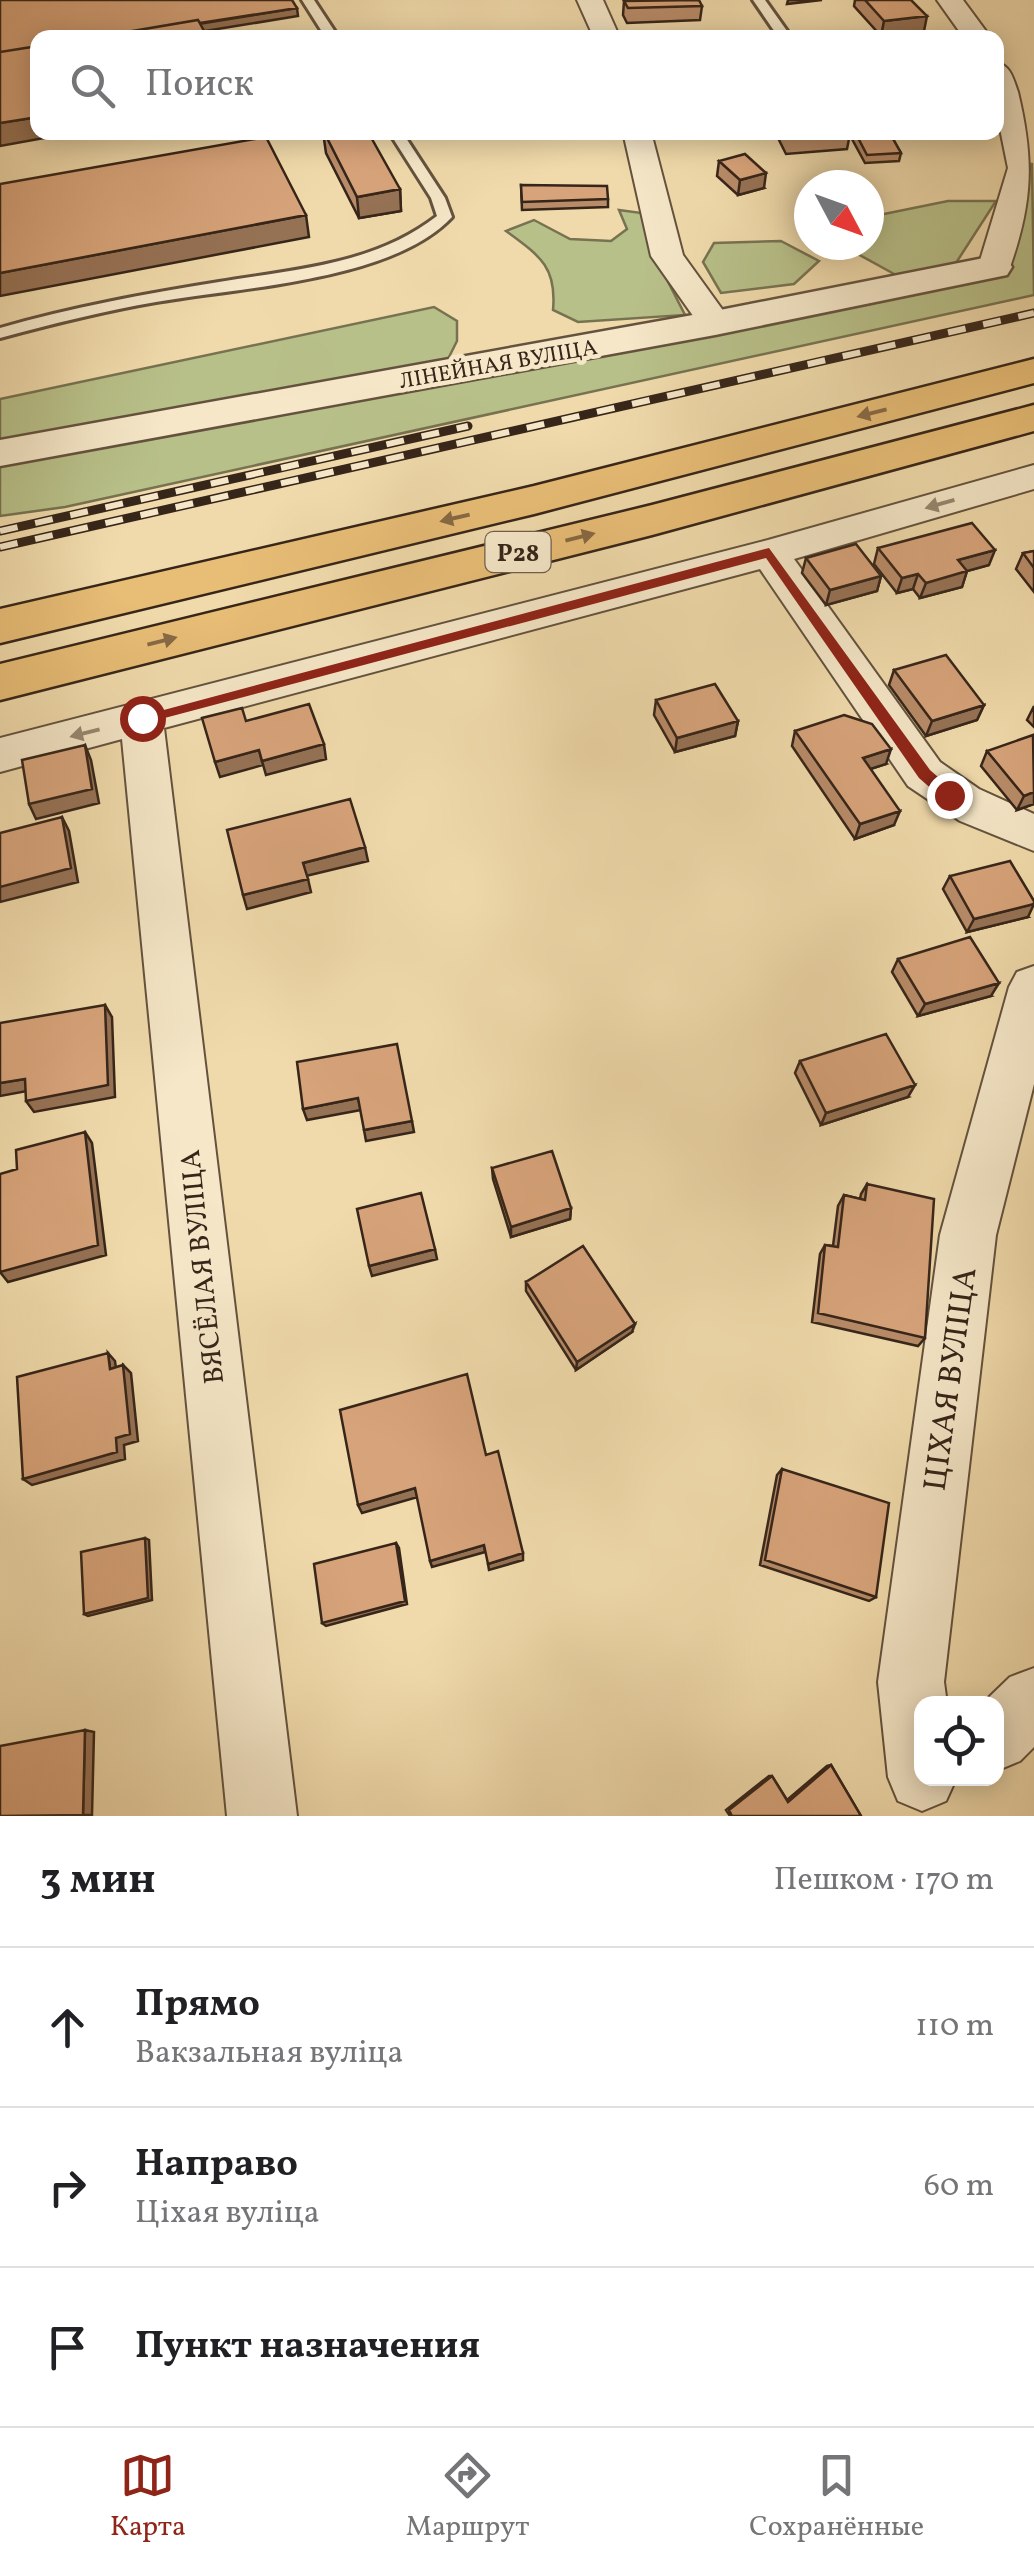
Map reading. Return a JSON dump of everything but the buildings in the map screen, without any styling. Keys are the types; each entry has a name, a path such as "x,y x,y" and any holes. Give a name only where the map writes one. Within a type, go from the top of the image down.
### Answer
{"highway":[{"name":"Р28","path":"0,626 534,500 1034,371"},
{"name":"Р28","path":"0,682 652,520 1034,418"}],"street":[{"path":"590,0 603,30"},
{"path":"950,0 972,30"},
{"path":"1004,85 1024,122 1032,163 994,267 1034,260"},
{"path":"639,140 667,256 715,324"},
{"name":"ЛІНЕЙНАЯ ВУЛІЦА","path":"0,453 715,324 994,267"},
{"path":"0,755 769,553 1034,478"},
{"path":"769,553 924,774 949,795 982,813 1034,833"},
{"name":"ВЯСЁЛАЯ ВУЛІЦА","path":"142,718 262,1816"},
{"name":"ЦІХАЯ ВУЛІЦА","path":"927,1791 911,1682 968,1235 1034,987"},
{"path":"1004,1729 1034,1701"}],"lane":[{"path":"308,0 328,30"},
{"path":"759,0 780,30"},
{"path":"0,332 133,302 325,268 392,251 428,233 445,218 438,198 400,140"}],"green space":[{"path":"1032,163 1034,295 65,507 0,516 0,453 994,267"},
{"path":"948,201 996,201 954,266 896,275 869,260 884,260 884,214"},
{"path":"619,210 649,214 657,260 685,315 578,322 553,310 552,283 544,264 506,231 534,220 570,239 611,241 627,229"},
{"path":"781,241 794,248 794,260 819,261 794,284 721,293 703,262 714,243"},
{"path":"434,307 457,321 457,341 448,359 0,440 0,399"}],"railway":[{"path":"0,547 1034,313"},
{"path":"0,531 468,426"}],"route":[{"path":"142,718 769,553 924,774 949,795"}]}
